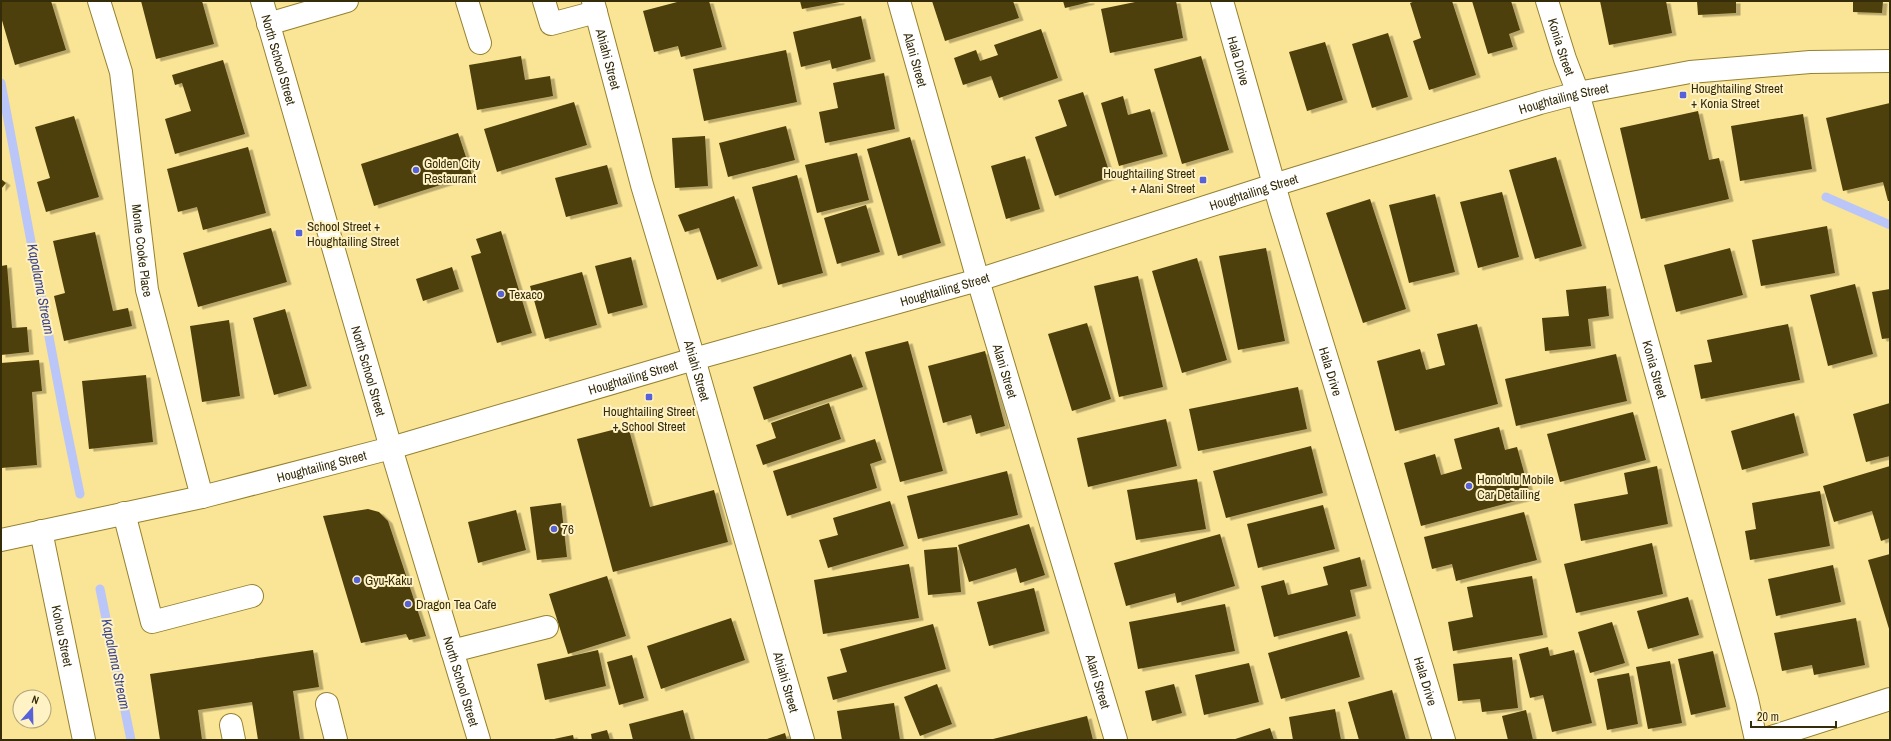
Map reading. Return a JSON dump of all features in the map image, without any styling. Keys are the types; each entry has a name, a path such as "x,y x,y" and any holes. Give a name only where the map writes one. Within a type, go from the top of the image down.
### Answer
{"street":[{"name":"Monte Cooke Place","path":"99,1 121,72 147,290 202,496"},
{"name":"North School Street","path":"262,1 390,448 452,651 475,738"},
{"path":"268,24 347,1"},
{"path":"467,1 480,44"},
{"path":"544,1 551,24 594,6"},
{"name":"Alani Street","path":"899,1 978,280 1116,740"},
{"name":"Hala Drive","path":"1222,1 1274,185 1444,740"},
{"name":"Konia Street","path":"1547,1 1565,59 1578,93 1743,683 1756,740"},
{"name":"Ahiahi Street","path":"594,6 642,185 694,359 803,740"},
{"name":"Houghtailing Street","path":"1,540 202,496 390,448 694,359 978,280 1274,185 1540,103 1578,93 1690,72 1810,62 1890,61"},
{"path":"124,513 152,622 252,596"},
{"name":"Kohou Street","path":"41,531 84,740"},
{"path":"452,651 547,627"},
{"path":"1762,740 1890,699"},
{"path":"327,704 336,740"}],"building":[{"path":"51,1 66,50 15,65 1,17 1,2"},
{"path":"141,1 202,1 214,44 156,59"},
{"path":"681,1 709,1 722,47 681,57 678,46 654,52 643,11"},
{"path":"800,1 840,1 840,2 802,9"},
{"path":"932,1 1013,1 1019,18 945,41"},
{"path":"1063,1 1090,1 1090,2 1065,8"},
{"path":"1140,1 1176,1 1183,38 1110,53 1101,9"},
{"path":"1415,1 1452,1 1476,75 1429,90 1413,41 1421,38 1410,3"},
{"path":"1472,1 1511,1 1520,30 1509,34 1513,47 1488,54"},
{"path":"1600,1 1666,1 1672,33 1609,45"},
{"path":"1697,1 1736,1 1736,13 1698,15"},
{"path":"1853,1 1883,1 1882,13 1853,12"},
{"path":"861,16 871,59 832,69 830,60 801,67 793,32"},
{"path":"1041,29 1058,78 999,98 991,76 963,85 954,58 976,50 980,61 998,55 994,45"},
{"path":"1388,33 1408,97 1372,108 1352,44"},
{"path":"1325,42 1343,100 1307,111 1289,52"},
{"path":"786,50 797,102 704,121 693,69"},
{"path":"521,56 525,80 550,76 553,96 477,110 469,65"},
{"path":"1201,56 1229,150 1182,164 1154,69"},
{"path":"223,60 245,134 175,154 165,119 191,111 182,83 175,85 172,75"},
{"path":"884,73 895,129 825,143 819,112 838,108 833,83"},
{"path":"1083,92 1111,177 1055,196 1035,137 1067,126 1058,100"},
{"path":"1123,96 1128,115 1150,109 1163,154 1119,166 1101,103"},
{"path":"574,102 587,145 497,172 484,129"},
{"path":"1890,103 1890,201 1888,201 1883,182 1843,191 1826,118"},
{"path":"1698,111 1709,160 1719,158 1729,199 1641,219 1620,128"},
{"path":"1803,114 1812,169 1740,181 1731,126"},
{"path":"74,116 99,197 46,212 37,182 50,178 35,127"},
{"path":"786,126 795,160 728,177 719,143"},
{"name":"Golden City Restaurant","path":"458,133 472,175 374,206 361,164"},
{"path":"705,136 708,186 675,188 672,138"},
{"path":"910,137 941,243 898,256 867,149"},
{"path":"248,147 266,213 203,230 197,207 178,212 167,169"},
{"path":"857,153 869,200 817,213 805,165"},
{"path":"1025,156 1040,209 1006,219 991,166"},
{"path":"1556,157 1582,246 1535,259 1509,170"},
{"path":"607,165 618,204 566,217 555,178"},
{"path":"797,175 823,273 778,285 752,187"},
{"path":"1,179 6,183 1,189"},
{"path":"1502,192 1519,257 1478,268 1460,202"},
{"path":"1435,194 1455,272 1409,283 1389,205"},
{"path":"734,196 758,266 717,280 699,228 685,232 678,215"},
{"path":"1370,199 1406,309 1363,323 1326,213"},
{"path":"866,205 880,252 837,264 824,218"},
{"path":"1827,226 1835,273 1761,286 1752,240"},
{"path":"271,228 287,282 198,307 183,253"},
{"name":"Texaco","path":"501,231 532,333 497,343 471,256 481,253 476,239"},
{"path":"95,232 113,311 128,308 132,326 64,341 54,296 65,293 53,241"},
{"path":"1266,248 1285,341 1238,350 1219,256"},
{"path":"1730,248 1743,295 1676,312 1664,265"},
{"path":"631,257 643,305 608,314 595,266"},
{"path":"1197,258 1227,360 1182,373 1152,271"},
{"path":"7,265 12,328 27,327 29,352 1,355 1,266"},
{"path":"452,267 459,289 423,301 416,279"},
{"path":"582,272 597,325 545,339 530,286"},
{"path":"1138,276 1163,387 1119,397 1094,286"},
{"path":"1855,284 1873,354 1828,366 1810,295"},
{"path":"1606,286 1609,316 1588,319 1591,346 1545,351 1542,318 1569,316 1566,290"},
{"path":"1890,289 1890,338 1882,339 1872,292"},
{"path":"285,309 307,386 274,395 253,318"},
{"path":"229,320 240,396 202,402 190,326"},
{"path":"1087,323 1111,399 1072,411 1048,334"},
{"path":"1477,324 1498,404 1395,431 1377,361 1420,349 1426,370 1445,365 1437,334"},
{"path":"1788,324 1800,380 1701,399 1694,365 1712,362 1707,340"},
{"path":"908,341 943,471 900,482 865,352"},
{"path":"985,351 1005,426 976,434 971,415 943,423 928,366"},
{"path":"851,354 863,387 764,420 753,387"},
{"path":"1616,354 1627,401 1516,426 1505,379"},
{"path":"39,360 42,391 32,392 37,465 1,468 1,363"},
{"path":"146,375 153,442 89,449 82,381"},
{"path":"1298,387 1307,429 1198,451 1189,409"},
{"path":"829,403 841,439 763,465 756,445 776,438 771,423"},
{"path":"1890,403 1890,456 1866,462 1853,414"},
{"path":"1633,412 1646,460 1560,482 1547,434"},
{"path":"1794,413 1804,453 1742,470 1731,431"},
{"path":"1166,419 1177,466 1088,487 1077,438"},
{"path":"628,426 650,507 714,490 728,542 613,572 577,439"},
{"name":"Honolulu Mobile Car Detailing","path":"1499,427 1505,450 1517,447 1531,497 1421,526 1404,463 1435,454 1441,475 1462,469 1454,439"},
{"path":"875,439 882,460 870,464 877,488 787,516 773,471"},
{"path":"1311,446 1323,493 1226,518 1213,471"},
{"path":"1657,466 1668,524 1581,541 1574,504 1628,494 1624,473"},
{"path":"1890,466 1890,538 1881,541 1872,511 1834,522 1823,486"},
{"path":"1007,471 1018,515 918,539 907,496"},
{"path":"1197,479 1206,529 1136,540 1127,490"},
{"path":"1820,491 1830,546 1750,560 1745,531 1756,529 1752,503"},
{"path":"890,501 904,546 828,568 819,540 838,535 833,518"},
{"path":"561,503 567,557 537,560 530,507"},
{"path":"1323,505 1335,549 1258,568 1247,524"},
{"path":"368,509 379,512 388,521 426,636 409,640 406,634 361,643 323,516"},
{"path":"516,510 526,550 478,563 468,522"},
{"path":"1524,512 1537,560 1456,581 1452,564 1432,569 1424,537"},
{"path":"1029,524 1045,575 1020,583 1016,568 969,582 958,545"},
{"path":"1220,534 1235,586 1177,603 1175,593 1126,606 1114,563"},
{"path":"1652,543 1663,594 1576,613 1564,564"},
{"path":"957,547 961,592 928,595 924,550"},
{"path":"1890,554 1890,632 1868,560"},
{"path":"1360,557 1367,586 1350,590 1356,616 1274,637 1261,586 1284,580 1288,595 1328,585 1323,567"},
{"path":"909,564 919,618 823,634 814,580"},
{"path":"1833,565 1841,602 1776,616 1768,579"},
{"path":"607,576 626,636 568,654 549,594"},
{"path":"1532,576 1543,635 1453,651 1448,622 1473,617 1467,587"},
{"path":"1034,588 1045,631 989,646 977,602"},
{"path":"1688,597 1699,635 1648,649 1637,611"},
{"path":"1225,604 1235,651 1138,669 1129,622"},
{"path":"731,618 745,660 661,689 647,646"},
{"path":"1856,618 1865,665 1814,675 1812,665 1782,671 1774,633"},
{"path":"1612,622 1625,663 1590,673 1578,632"},
{"path":"933,624 946,669 833,700 827,677 847,672 840,649"},
{"path":"1347,631 1360,677 1281,699 1268,653"},
{"path":"1548,647 1550,656 1574,650 1592,723 1552,732 1543,695 1530,698 1519,654"},
{"path":"313,650 319,687 293,691 300,740 258,740 252,702 198,710 202,740 160,740 150,674"},
{"path":"598,650 606,686 545,700 537,664"},
{"path":"1713,651 1726,707 1691,715 1678,659"},
{"path":"632,655 644,698 619,705 607,662"},
{"path":"1512,657 1518,708 1482,712 1480,699 1458,701 1453,664"},
{"path":"1670,661 1682,723 1648,729 1636,667"},
{"path":"1249,663 1259,702 1204,715 1195,675"},
{"path":"1629,673 1638,724 1607,730 1597,679"},
{"path":"937,684 952,724 920,736 904,697"},
{"path":"1174,684 1182,713 1152,721 1145,691"},
{"path":"1392,690 1406,740 1359,740 1348,702"},
{"path":"894,703 900,740 842,740 837,711"},
{"path":"1335,709 1341,740 1293,740 1289,717"},
{"path":"683,710 691,740 633,740 629,724"},
{"path":"1526,710 1533,740 1508,740 1502,716"},
{"path":"1087,716 1093,740 993,740 993,739"},
{"path":"1270,728 1274,740 1232,740"},
{"path":"607,730 610,740 592,740 591,734"},
{"path":"785,733 787,740 764,740"},
{"path":"573,735 574,740 554,740 554,739"}],"waterway":[{"name":"Kapalama Stream","path":"1,83 80,494"},
{"path":"1826,197 1890,225"},
{"name":"Kapalama Stream","path":"100,589 131,740"}],"place":[{"name":"Houghtailing Street + Konia Street","path":"1683,95"},
{"name":"Golden City Restaurant","path":"416,170"},
{"name":"Houghtailing Street + Alani Street","path":"1203,180"},
{"name":"School Street + Houghtailing Street","path":"299,233"},
{"name":"Texaco","path":"501,294"},
{"name":"Houghtailing Street + School Street","path":"649,397"},
{"name":"Honolulu Mobile Car Detailing","path":"1469,486"},
{"name":"76","path":"554,529"},
{"name":"Gyu-Kaku","path":"357,580"},
{"name":"Dragon Tea Cafe","path":"408,604"}]}
